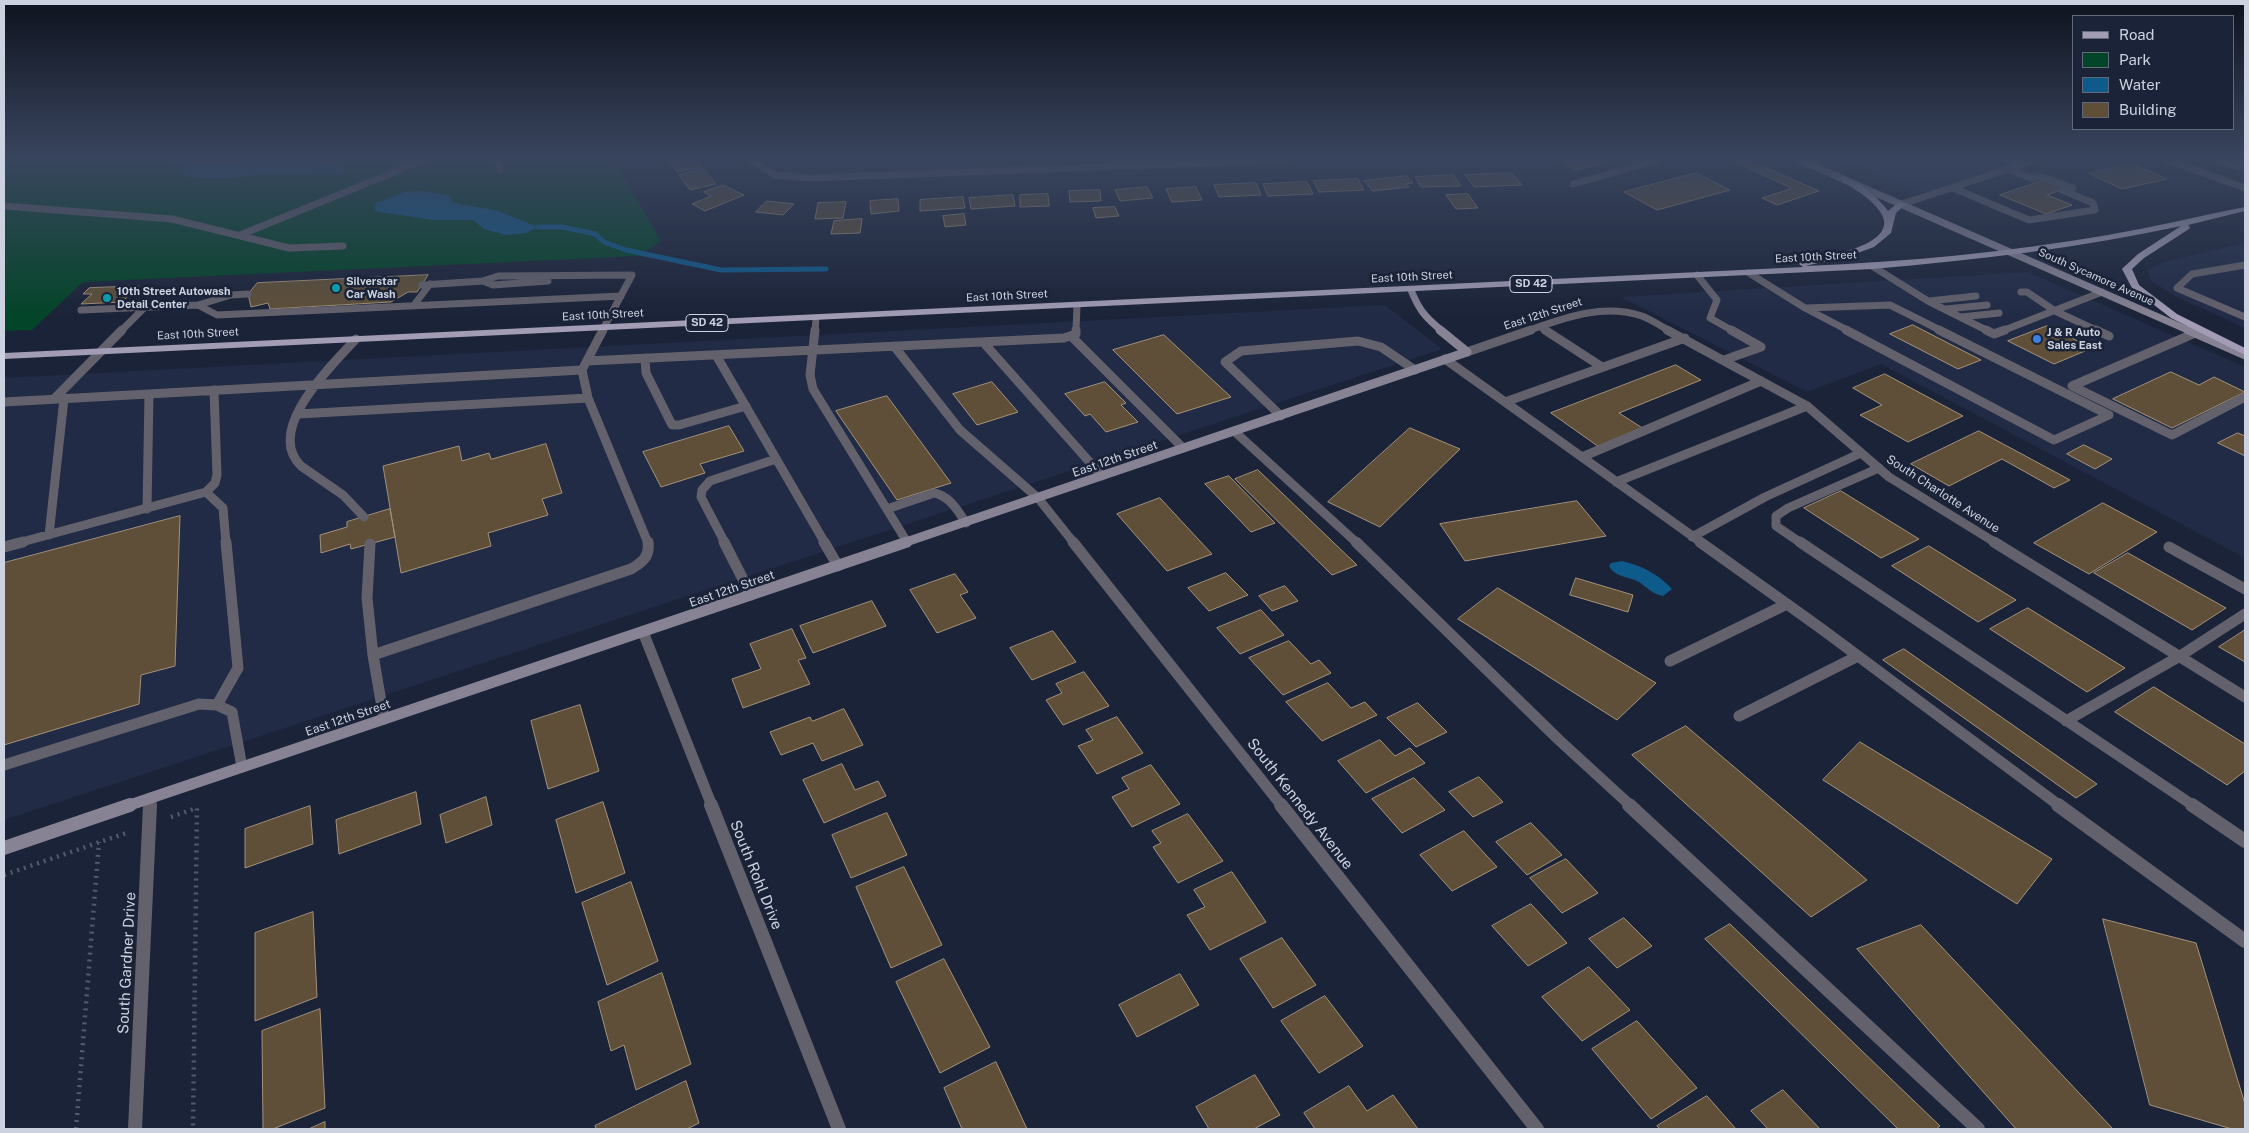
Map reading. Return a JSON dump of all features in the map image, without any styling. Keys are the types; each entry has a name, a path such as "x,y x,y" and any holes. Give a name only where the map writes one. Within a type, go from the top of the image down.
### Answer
{"main road":[{"path":"1884,213 1889,219"},
{"path":"1775,271 1848,253 1876,243 1888,231 1892,213"},
{"name":"SD 42","path":"2012,252 2083,242 2229,213"},
{"path":"2196,221 2141,256 2127,269 2135,286 2174,316 2245,354"},
{"name":"East 10th Street","path":"4,356 1749,273 1872,266 2012,252"}],"street":[{"path":"93,213 172,219 289,248 343,246"},
{"path":"240,235 294,213"},
{"name":"South Sycamore Avenue","path":"1922,213 2245,354"},
{"path":"2012,213 2029,220 2076,213"},
{"path":"2245,265 2192,274 2177,288 2245,317"},
{"path":"1872,266 1928,301 1994,334 2034,319 2050,309 2102,292"},
{"path":"1749,273 1805,308 2054,440 2109,415 1890,305 1805,308"},
{"path":"373,654 631,569 642,563 648,556 648,540 588,398 584,365 632,275 570,276 558,280 493,285 483,281 426,284 414,305"},
{"path":"1697,275 1717,300 1710,318 1761,348 1724,360"},
{"path":"1411,290 1418,308 1426,318 1467,352"},
{"path":"2021,292 2027,292 2050,309 2109,336"},
{"path":"81,310 198,305 230,295 248,294"},
{"path":"198,305 217,315 621,296"},
{"path":"1928,301 1976,296"},
{"path":"1945,309 1987,305"},
{"path":"4,402 316,385 584,365 645,358 1064,338 1076,334 1078,330 1077,306"},
{"path":"49,535 59,399 144,308"},
{"name":"East 12th Street","path":"4,848 1580,313 1604,310 1629,311"},
{"name":"South Charlotte Avenue","path":"1629,311 1661,325 1806,406 1889,477 2245,697"},
{"path":"1961,317 1999,313"},
{"path":"2027,313 2034,319"},
{"path":"816,318 810,375 818,399 907,542"},
{"path":"1541,327 1602,367"},
{"path":"2195,333 2072,386 2172,435 2245,397"},
{"path":"1071,336 1183,448"},
{"path":"1505,402 1685,338"},
{"path":"356,339 316,385 298,414 288,437 294,459 309,473 344,495 364,517"},
{"path":"983,342 1102,476"},
{"path":"1280,416 1225,362 1241,351 1358,342 1380,347 1415,370"},
{"name":"South Kennedy Avenue","path":"894,346 960,430 1014,475 1038,498 1537,1129"},
{"path":"716,355 838,566"},
{"path":"645,358 646,373 672,425 679,425 746,406"},
{"path":"1446,359 1787,604 1986,753 2245,941"},
{"path":"1582,457 1666,423 1761,381"},
{"path":"4,547 206,492 215,483 217,475 214,390"},
{"path":"147,509 149,394"},
{"path":"298,414 588,398"},
{"path":"1616,482 1806,406"},
{"path":"1234,431 1368,553 1559,740 1978,1129"},
{"path":"1692,537 1765,497 1861,453"},
{"path":"751,595 701,497 702,490 710,481 776,459"},
{"path":"1879,468 1788,508 1776,516 1776,526 2245,841"},
{"path":"206,492 223,508 238,668 217,705"},
{"path":"886,509 934,493 940,493 945,496 966,522"},
{"path":"370,544 367,598 373,654 384,719"},
{"path":"2169,547 2245,589"},
{"path":"1670,661 1787,604"},
{"path":"2066,721 2180,656 2245,614"},
{"name":"South Rohl Drive","path":"642,632 839,1129"},
{"path":"1739,716 1858,656"},
{"path":"4,765 199,704 217,705 232,712 242,767"},
{"name":"South Gardner Drive","path":"135,1129 150,798"}],"path":[{"path":"4,875 197,808 193,1129"},
{"path":"76,1129 99,842"}],"shaded area":[{"path":"2245,243 2245,328 2177,297 2151,281 2147,270 2164,262"},
{"path":"2028,272 2245,367 2245,558 1881,364 1807,392 1621,297"},
{"path":"1385,305 1442,349 4,820 4,378"}],"green space":[{"path":"4,213 645,213 661,241 638,256 83,282 32,330 4,331"}],"water":[{"path":"386,213 503,213 538,227 526,233 506,235 484,229 473,220 434,220"},
{"path":"1622,561 1649,571 1672,589 1663,596 1659,595 1635,580 1615,573 1609,566 1611,563"}],"building":[{"path":"764,213 785,213 783,215"},
{"path":"816,213 844,213 843,218 815,219"},
{"path":"1094,213 1118,213 1119,216 1096,218"},
{"path":"964,214 966,225 945,227 943,216"},
{"path":"862,219 860,233 831,234 834,221"},
{"name":"Silverstar Car Wash","path":"428,275 417,292 408,292 391,302 270,309 268,303 251,307 248,294 257,283"},
{"name":"10th Street Autowash Detail Center","path":"138,286 122,302 81,304 92,294 83,294 89,288"},
{"path":"1913,325 1981,360 1958,369 1890,334"},
{"path":"2047,326 2092,348 2054,364 2008,341"},
{"path":"1164,335 1231,397 1177,414 1113,350"},
{"path":"1676,365 1701,380 1619,413 1644,429 1599,447 1551,413"},
{"path":"2171,372 2199,385 2214,377 2245,392 2172,428 2113,399"},
{"path":"1885,374 1963,416 1908,442 1860,415 1882,405 1853,388"},
{"path":"992,382 1018,412 977,425 953,394"},
{"path":"1105,382 1126,403 1121,405 1138,422 1106,432 1090,414 1085,416 1065,394"},
{"path":"887,396 951,483 897,500 836,411"},
{"path":"729,426 744,451 700,464 705,473 661,487 643,452"},
{"path":"1410,428 1460,449 1380,527 1328,502"},
{"path":"1979,431 2070,480 2054,488 2002,459 1949,486 1911,464"},
{"path":"2238,433 2245,436 2245,456 2218,443"},
{"path":"546,444 562,493 542,499 548,515 488,533 491,546 401,573 383,466 459,446 462,461 489,453 491,459"},
{"path":"2084,445 2112,459 2095,469 2067,454"},
{"path":"1258,470 1357,565 1332,575 1235,479"},
{"path":"1229,476 1275,523 1251,532 1205,484"},
{"path":"1841,491 1919,539 1881,558 1804,508"},
{"path":"1160,498 1212,554 1167,571 1117,514"},
{"path":"1577,501 1606,536 1465,561 1440,524"},
{"path":"2103,503 2157,532 2089,574 2034,543"},
{"path":"390,509 395,537 351,549 350,544 321,553 320,535 347,527 347,522"},
{"path":"180,516 175,666 141,675 139,704 4,745 4,563"},
{"path":"1929,546 2016,600 1978,622 1892,566"},
{"path":"2128,553 2226,608 2192,630 2094,573"},
{"path":"1226,573 1248,595 1209,611 1188,588"},
{"path":"955,574 968,592 960,595 976,618 937,633 910,590"},
{"path":"1576,578 1633,595 1628,612 1570,595"},
{"path":"1285,586 1298,601 1272,611 1259,596"},
{"path":"1498,588 1656,683 1617,720 1458,619"},
{"path":"872,601 886,626 813,653 800,626"},
{"path":"2028,608 2125,668 2087,692 1990,629"},
{"path":"1261,610 1284,635 1240,654 1217,628"},
{"path":"792,629 806,658 798,660 810,684 743,708 732,679 761,669 750,644"},
{"path":"2245,630 2245,662 2219,647"},
{"path":"1053,631 1076,662 1032,680 1010,648"},
{"path":"1289,641 1311,664 1319,660 1331,673 1283,695 1249,658"},
{"path":"1904,649 2097,784 2076,798 1883,660"},
{"path":"1084,672 1109,706 1063,725 1046,700 1062,693 1056,684"},
{"path":"1328,683 1351,708 1365,702 1377,715 1322,741 1286,702"},
{"path":"2154,687 2245,744 2245,771 2227,785 2115,712"},
{"path":"1418,703 1447,732 1416,747 1387,718"},
{"path":"580,705 599,771 548,789 531,721"},
{"path":"844,709 863,745 822,761 813,743 781,755 770,732 810,717 812,721"},
{"path":"1117,717 1143,753 1097,774 1078,746 1093,740 1086,730"},
{"path":"1686,726 1867,880 1811,917 1632,755"},
{"path":"1380,740 1395,756 1410,748 1425,763 1366,793 1338,761"},
{"path":"1860,742 2052,859 2017,904 1823,780"},
{"path":"842,764 855,790 878,781 886,796 824,823 803,780"},
{"path":"1151,765 1180,804 1132,827 1112,797 1129,789 1122,778"},
{"path":"1479,777 1503,802 1473,817 1449,792"},
{"path":"1414,778 1445,810 1402,833 1372,799"},
{"path":"416,792 421,824 339,854 336,820"},
{"path":"486,797 492,825 446,843 440,815"},
{"path":"603,802 625,873 576,893 556,820"},
{"path":"310,806 313,844 245,868 245,829"},
{"path":"887,813 907,855 851,878 832,835"},
{"path":"1188,814 1223,861 1178,883 1153,847 1161,843 1152,831"},
{"path":"1531,823 1562,855 1527,875 1496,842"},
{"path":"1464,831 1497,867 1452,891 1420,855"},
{"path":"1566,859 1598,893 1562,913 1530,878"},
{"path":"904,867 942,945 891,968 856,887"},
{"path":"1232,872 1266,922 1210,950 1187,915 1205,907 1194,890"},
{"path":"631,882 658,961 607,985 582,903"},
{"path":"1531,904 1567,943 1528,966 1492,926"},
{"path":"313,912 317,997 255,1021 255,933"},
{"path":"1624,918 1652,946 1617,968 1589,939"},
{"path":"2103,919 2196,943 2245,1104 2245,1129 2232,1129 2150,1105"},
{"path":"1730,924 1940,1126 1936,1129 1898,1129 1705,939"},
{"path":"1921,925 2113,1129 2016,1129 1857,949"},
{"path":"1282,938 1316,985 1273,1008 1240,959"},
{"path":"944,959 990,1047 940,1073 896,982"},
{"path":"1589,967 1630,1010 1582,1041 1542,997"},
{"path":"662,973 691,1064 636,1090 624,1045 611,1051 598,1002"},
{"path":"1180,974 1199,1005 1137,1037 1119,1005"},
{"path":"1325,996 1363,1046 1319,1073 1281,1021"},
{"path":"320,1009 325,1108 273,1129 263,1129 262,1031"},
{"path":"1637,1021 1697,1088 1651,1119 1592,1049"},
{"path":"996,1062 1027,1129 962,1129 944,1088"},
{"path":"1255,1075 1280,1115 1254,1129 1209,1129 1196,1107"},
{"path":"686,1081 699,1123 687,1129 596,1129 595,1126"},
{"path":"1349,1086 1367,1111 1393,1095 1418,1129 1315,1129 1304,1113"},
{"path":"1783,1090 1820,1129 1768,1129 1751,1111"},
{"path":"1707,1096 1736,1129 1660,1129 1657,1126"},
{"path":"325,1122 325,1129 309,1129"}],"waterway":[{"path":"538,227 562,227 595,234 604,242 626,250 721,270 826,269"}],"place":[{"name":"Silverstar Car Wash","path":"336,288"},
{"name":"10th Street Autowash Detail Center","path":"107,298"},
{"name":"J & R Auto Sales East","path":"2037,339"}]}
